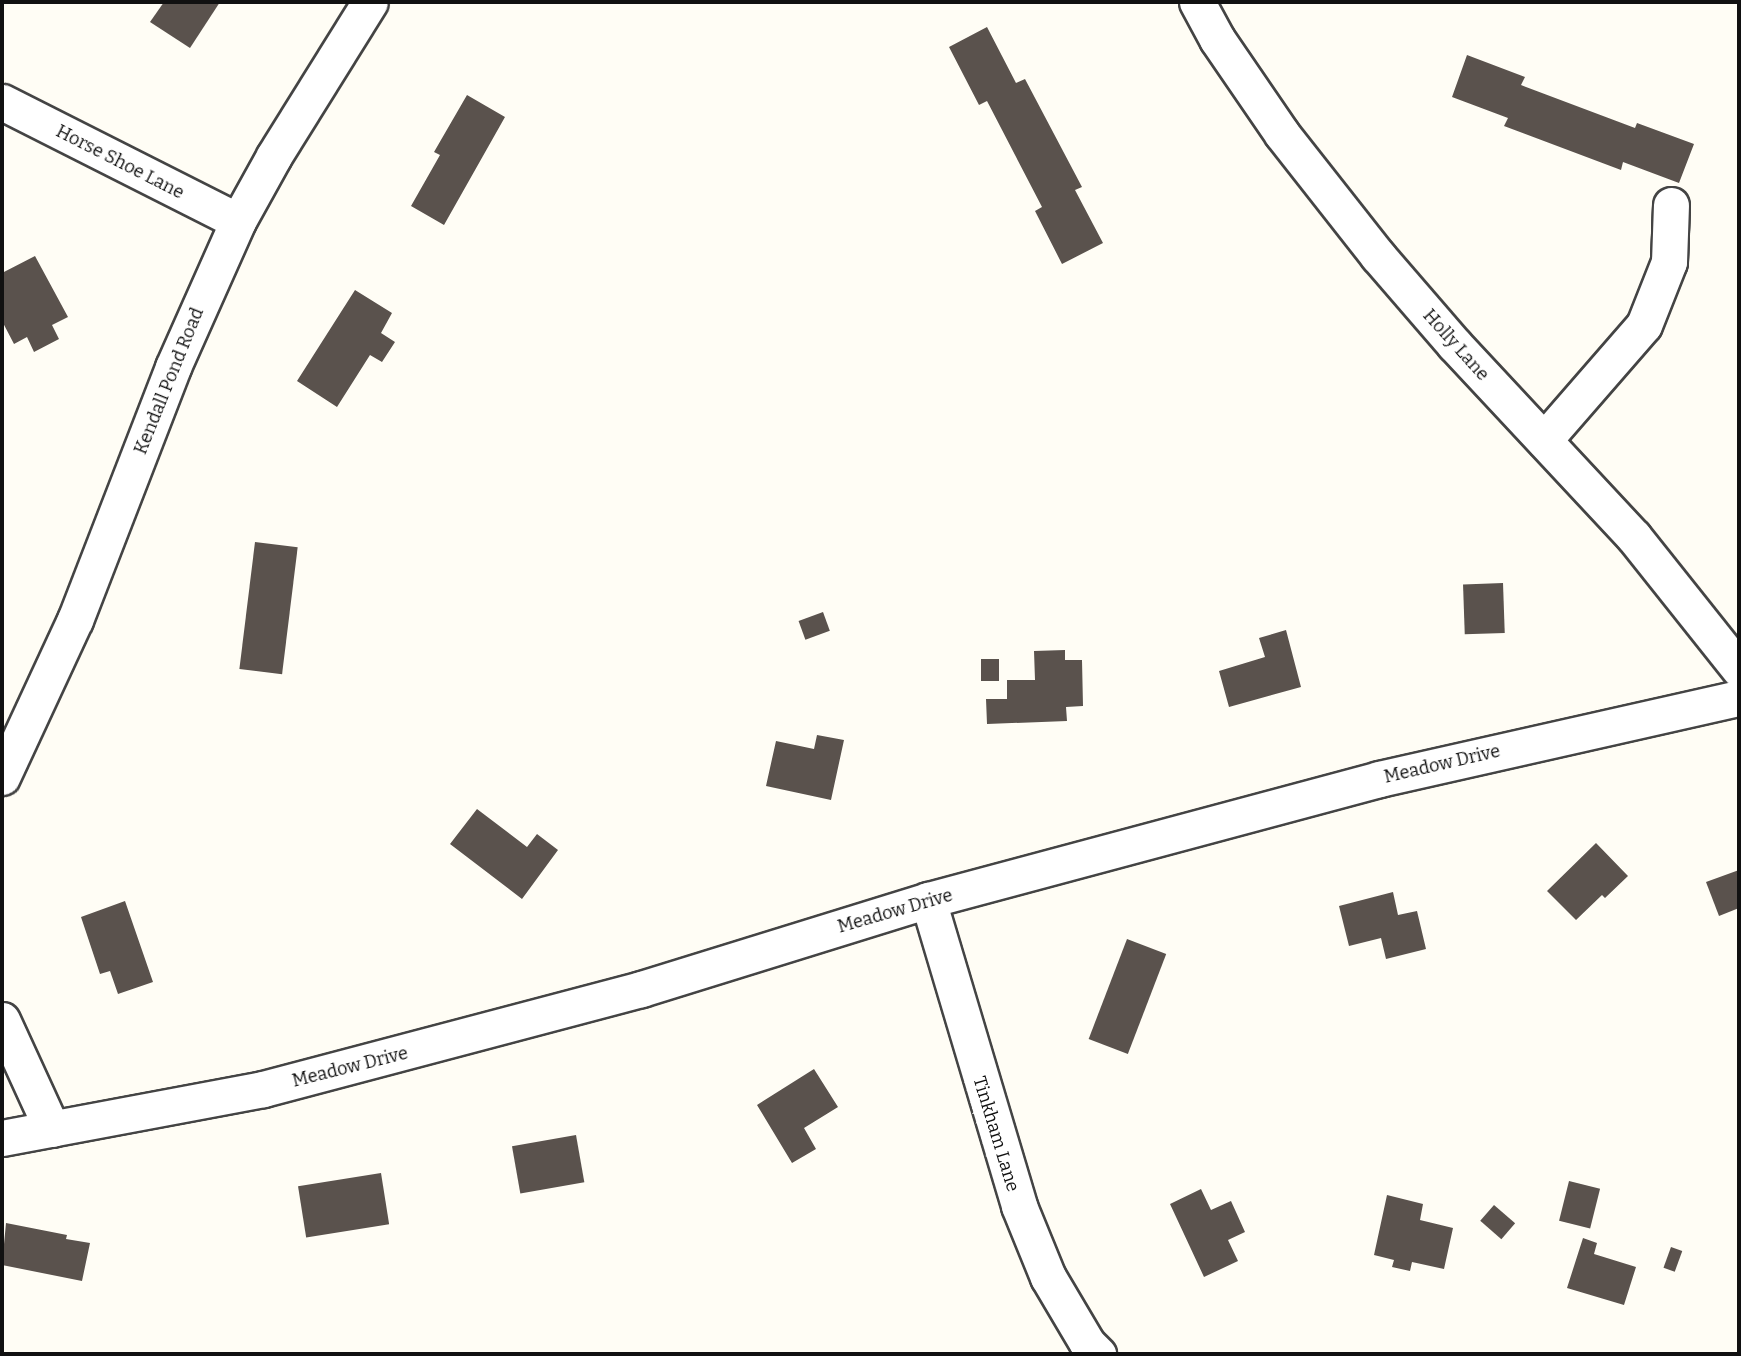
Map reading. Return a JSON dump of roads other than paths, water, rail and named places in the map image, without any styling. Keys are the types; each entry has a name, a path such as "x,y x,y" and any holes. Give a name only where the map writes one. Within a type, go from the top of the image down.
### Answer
{"street":[{"name":"Kendall Pond Road","path":"2,777 75,620 173,367 239,221 274,156 370,2"},
{"name":"Holly Lane","path":"1197,2 1217,38 1282,134 1346,215 1454,344 1634,537 1739,669"},
{"name":"Horse Shoe Lane","path":"2,102 239,221"},
{"path":"1544,440 1644,324 1669,262 1671,205"},
{"name":"Meadow Drive","path":"2,1138 263,1089 454,1041 641,989 929,900 1379,779 1739,698"},
{"name":"Tinkham Lane","path":"929,900 1019,1206 1048,1277 1087,1343 1098,1354"},
{"path":"2,1020 52,1129"}]}
